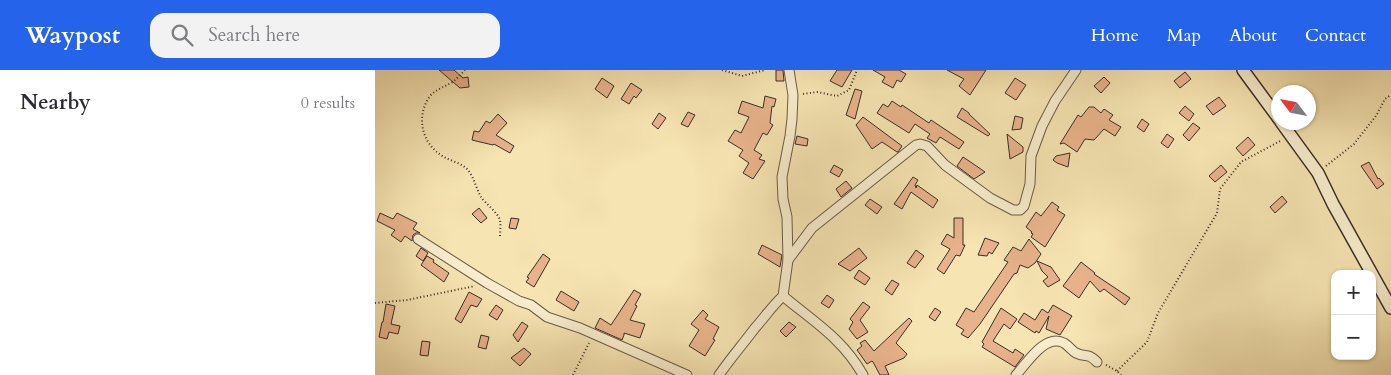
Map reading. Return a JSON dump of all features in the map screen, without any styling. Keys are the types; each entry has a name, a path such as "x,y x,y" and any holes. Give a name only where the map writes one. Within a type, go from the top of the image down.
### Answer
{"main road":[{"path":"1243,70 1271,108"},
{"path":"1287,130 1318,173 1333,204 1391,308"}],"street":[{"path":"719,375 772,306 783,296 788,260 787,217 783,199 782,177 790,136 793,95 789,70"},
{"path":"788,260 812,228 916,144 927,146 945,166 990,198 1013,210 1019,210 1024,206 1030,184 1031,156 1042,126 1055,100 1076,70"},
{"path":"418,239 487,283 519,301 531,305 547,316 580,328 687,375"},
{"path":"783,296 831,334 854,360 863,375"},
{"path":"1016,375 1039,348 1051,341 1063,343 1076,353 1091,356 1097,362"}],"path":[{"path":"465,70 453,82 432,94 424,106 421,122 426,140 435,152 466,168 472,175 481,196 500,220 500,236"},
{"path":"722,70 742,76 765,70"},
{"path":"793,95 817,92 837,96 849,90 857,70"},
{"path":"1318,173 1354,144 1376,116 1385,99 1391,95"},
{"path":"1117,371 1147,342 1158,313 1217,214 1220,189 1241,162 1291,136"},
{"path":"375,303 407,300 487,283"},
{"path":"573,375 589,344 596,336"},
{"path":"1097,362 1117,371 1121,375"}],"building":[{"path":"439,70 454,70 463,78 468,77 469,87 460,88"},
{"path":"776,70 783,70 784,81 776,81"},
{"path":"837,70 852,70 842,87 830,81"},
{"path":"873,70 899,70 906,74 901,82 897,80 893,88 882,82 885,77"},
{"path":"947,70 986,70 970,95 959,86 964,79"},
{"path":"1185,72 1191,79 1180,88 1174,81"},
{"path":"1104,77 1110,83 1101,93 1094,86"},
{"path":"602,78 614,86 607,98 595,89"},
{"path":"1015,78 1026,85 1016,100 1005,93"},
{"path":"631,83 642,90 636,98 634,96 629,104 621,99"},
{"path":"855,89 862,91 855,119 846,115"},
{"path":"765,96 776,99 774,107 772,106 770,123 773,125 767,135 763,133 754,150 762,155 759,159 765,161 753,179 743,173 749,163 739,156 743,150 728,141 735,130 741,133 749,117 738,113 742,101 763,108"},
{"path":"1219,97 1226,106 1213,115 1206,106"},
{"path":"892,101 901,107 902,105 929,123 931,120 964,142 959,149 940,137 936,143 927,138 930,134 915,124 909,133 877,113 883,104 888,107"},
{"path":"1185,106 1194,114 1189,121 1179,113"},
{"path":"1089,107 1094,107 1101,113 1104,109 1113,115 1109,120 1121,127 1115,136 1104,129 1094,140 1085,139 1077,152 1064,143 1060,144 1078,115 1081,117"},
{"path":"962,108 990,134 988,136 957,117"},
{"path":"688,112 695,115 688,127 681,124"},
{"path":"659,113 666,118 658,129 652,124"},
{"path":"498,114 507,123 496,135 514,146 510,153 494,144 472,140 474,131 479,132 486,121 490,123"},
{"path":"1015,116 1023,118 1021,129 1012,130"},
{"path":"863,117 902,146 898,152 882,142 872,149 856,125"},
{"path":"1142,119 1149,124 1144,132 1137,127"},
{"path":"1193,123 1200,128 1189,141 1183,135"},
{"path":"1007,134 1023,147 1023,152 1010,159"},
{"path":"1167,134 1174,139 1168,148 1161,143"},
{"path":"797,136 808,139 807,146 795,144"},
{"path":"1248,137 1255,145 1243,156 1236,148"},
{"path":"1070,153 1068,167 1053,160 1056,156"},
{"path":"963,157 985,172 974,179 957,166"},
{"path":"1369,162 1378,179 1384,184 1377,189 1361,166"},
{"path":"834,165 843,170 839,177 830,172"},
{"path":"1221,165 1227,172 1215,182 1209,176"},
{"path":"913,177 918,180 915,185 916,188 917,185 938,200 933,208 911,192 902,209 894,204"},
{"path":"846,181 852,188 841,197 836,189"},
{"path":"1282,196 1287,202 1275,213 1270,207"},
{"path":"870,199 882,207 877,214 865,205"},
{"path":"1052,202 1059,207 1057,210 1065,215 1045,247 1031,237 1032,232 1026,227 1036,212 1041,216"},
{"path":"479,208 487,218 481,223 472,214"},
{"path":"380,213 393,219 397,213 417,223 413,229 420,233 413,235 412,241 405,236 401,242 391,235 395,230 377,221"},
{"path":"511,218 519,219 516,229 509,228"},
{"path":"954,218 963,218 963,245 965,245 960,256 956,255 944,274 937,269 950,249 941,244 947,234 954,238"},
{"path":"985,238 999,243 992,254 989,252 987,256 978,255"},
{"path":"1029,239 1041,254 1035,263 1028,268 1020,265 1017,273 1014,274 980,324 968,338 961,334 964,330 956,325 966,308 974,312 1008,262 1004,260 1013,247 1021,251"},
{"path":"762,245 782,255 780,267 758,254"},
{"path":"421,248 428,253 423,261 416,256"},
{"path":"859,248 867,258 850,271 838,264"},
{"path":"916,250 924,256 915,268 907,263"},
{"path":"543,254 550,259 534,287 526,282 529,278 527,277"},
{"path":"427,256 449,273 444,282 421,265"},
{"path":"1037,261 1051,267 1060,280 1048,287 1043,281 1048,277 1042,271"},
{"path":"1081,262 1094,274 1130,298 1125,305 1104,289 1100,292 1090,281 1079,298 1063,286"},
{"path":"859,270 870,278 865,285 854,278"},
{"path":"892,280 899,284 892,295 885,290"},
{"path":"634,290 641,294 630,320 645,324 640,338 624,333 622,340 595,328 600,318 611,325"},
{"path":"561,291 579,302 574,311 556,300"},
{"path":"469,292 482,299 477,307 471,305 461,323 455,319"},
{"path":"827,295 834,300 829,308 821,303"},
{"path":"863,302 870,307 860,320 868,332 857,339 849,329 853,322 850,319"},
{"path":"386,304 395,306 391,324 400,326 398,334 389,332 387,339 379,337"},
{"path":"496,305 503,310 497,320 489,315"},
{"path":"1053,305 1072,316 1060,335 1046,329 1049,316 1039,333 1036,331 1035,333 1018,322 1024,313 1035,320 1042,309 1048,313"},
{"path":"935,308 941,312 935,321 929,317"},
{"path":"1001,308 1017,319 1010,329 1004,324 993,341 1013,353 1015,349 1024,355 1015,367 982,347 984,344 982,342"},
{"path":"703,310 708,315 705,319 719,327 713,339 715,340 705,356 689,346 699,330 691,324"},
{"path":"909,318 912,321 896,343 907,354 904,358 885,366 889,375 880,375 873,362 867,364 857,350 862,346 860,343 865,340 874,351"},
{"path":"522,322 528,326 518,342 513,335"},
{"path":"789,322 796,327 786,337 780,331"},
{"path":"481,335 489,337 486,349 478,347"},
{"path":"422,341 430,342 428,356 420,355"},
{"path":"524,348 531,354 520,366 511,358"}]}
